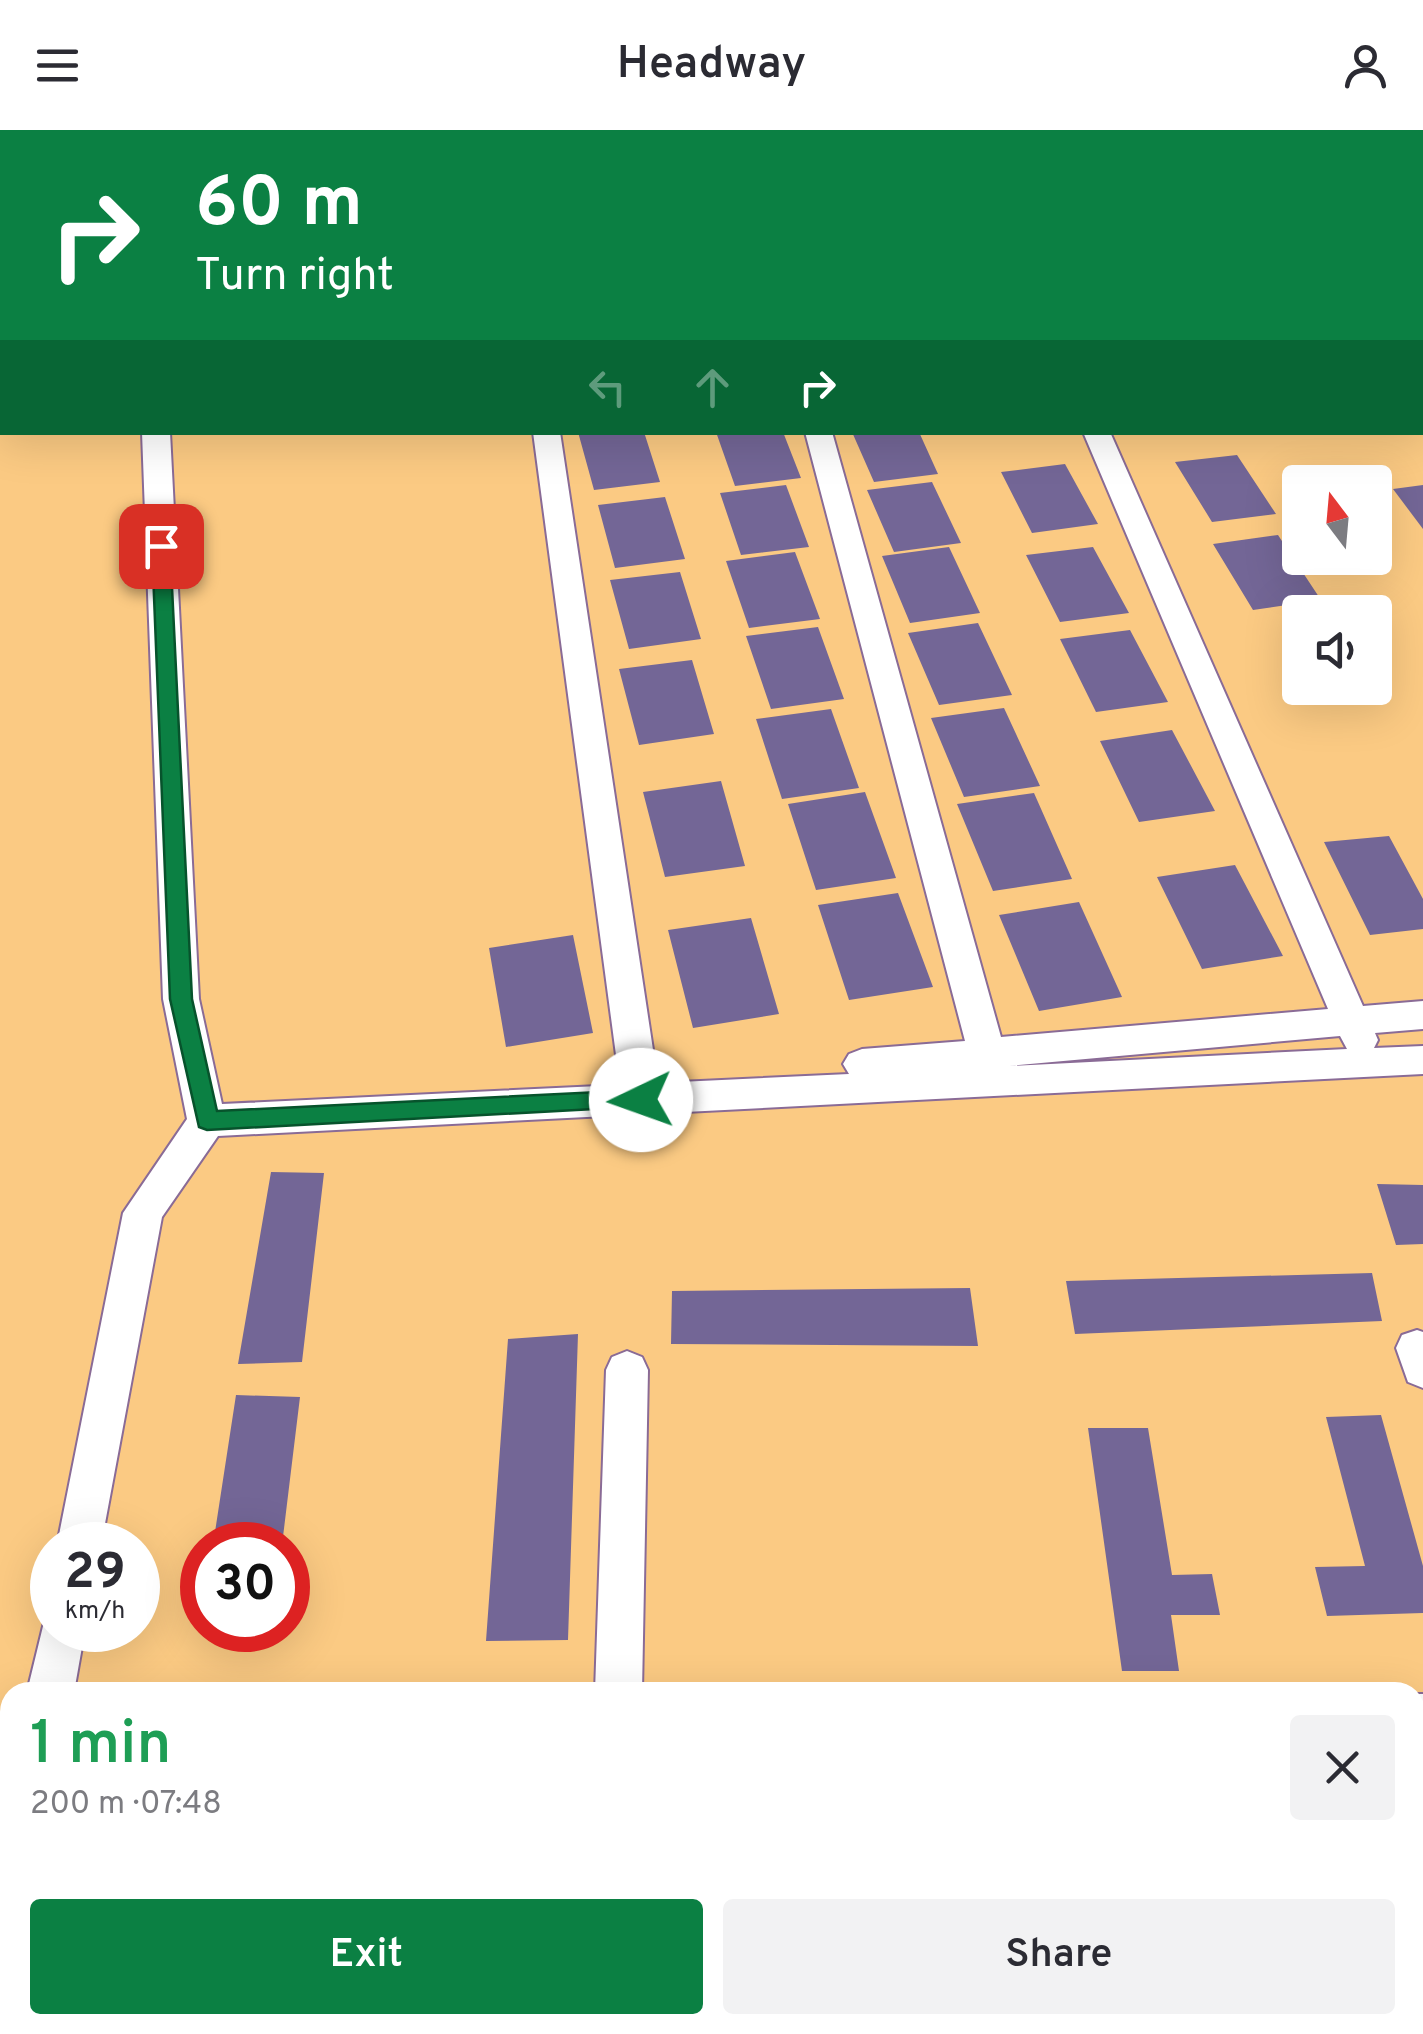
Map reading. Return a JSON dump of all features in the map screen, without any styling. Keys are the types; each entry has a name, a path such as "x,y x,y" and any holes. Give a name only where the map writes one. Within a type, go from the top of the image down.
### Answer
{"street":[{"path":"83,1522 143,1213 207,1121 181,999 156,435"},
{"path":"546,435 640,1091"},
{"path":"819,435 991,1067"},
{"path":"1097,435 1370,1063"},
{"path":"991,1067 1423,1015"},
{"path":"207,1121 991,1067 1423,1060"},
{"path":"618,1682 627,1370"},
{"path":"52,1682 58,1652"}],"shaded area":[{"path":"0,435 1423,435 1423,1682 0,1682"}],"building":[{"path":"579,435 645,435 660,482 594,490"},
{"path":"717,435 784,435 801,478 735,486"},
{"path":"853,435 920,435 938,474 874,482"},
{"path":"1237,455 1276,514 1212,522 1175,462"},
{"path":"1065,464 1098,524 1032,533 1001,472"},
{"path":"932,482 961,543 894,552 867,490"},
{"path":"786,485 809,547 741,555 720,493"},
{"path":"1423,485 1423,529 1393,489"},
{"path":"665,497 685,559 615,568 598,505"},
{"path":"1278,535 1282,541 1282,575 1304,575 1318,595 1282,595 1282,606 1253,610 1213,544"},
{"path":"949,547 980,613 910,623 882,556"},
{"path":"1093,547 1129,613 1060,622 1026,555"},
{"path":"795,552 820,619 749,628 726,561"},
{"path":"680,572 701,639 629,649 610,580"},
{"path":"978,623 1012,695 939,705 908,633"},
{"path":"818,627 844,699 771,709 746,636"},
{"path":"1130,630 1168,702 1096,712 1060,639"},
{"path":"692,660 714,734 639,745 619,669"},
{"path":"1004,708 1040,786 964,797 931,718"},
{"path":"831,709 859,788 782,799 756,719"},
{"path":"1172,730 1215,811 1139,822 1100,741"},
{"path":"721,781 745,866 665,877 643,792"},
{"path":"865,792 896,878 816,890 788,804"},
{"path":"1034,793 1072,879 993,891 957,804"},
{"path":"1389,836 1423,899 1423,929 1370,935 1324,842"},
{"path":"1235,865 1283,956 1202,969 1157,877"},
{"path":"898,893 933,987 849,1000 818,905"},
{"path":"1079,902 1122,997 1039,1011 999,915"},
{"path":"751,918 779,1014 693,1028 668,930"},
{"path":"573,935 593,1033 506,1047 489,948"},
{"path":"271,1172 324,1173 302,1362 238,1364"},
{"path":"1377,1184 1423,1185 1423,1244 1396,1245"},
{"path":"1372,1273 1382,1321 1075,1334 1066,1281"},
{"path":"970,1288 978,1346 671,1344 672,1291"},
{"path":"578,1334 568,1640 486,1641 508,1339"},
{"path":"236,1395 300,1397 285,1522 217,1522"},
{"path":"1381,1415 1423,1566 1423,1613 1327,1616 1315,1567 1365,1566 1326,1417"},
{"path":"1088,1428 1148,1428 1172,1575 1212,1574 1220,1615 1171,1615 1179,1671 1122,1671"}],"route":[{"path":"161,546 181,999 207,1121 641,1100"}]}
